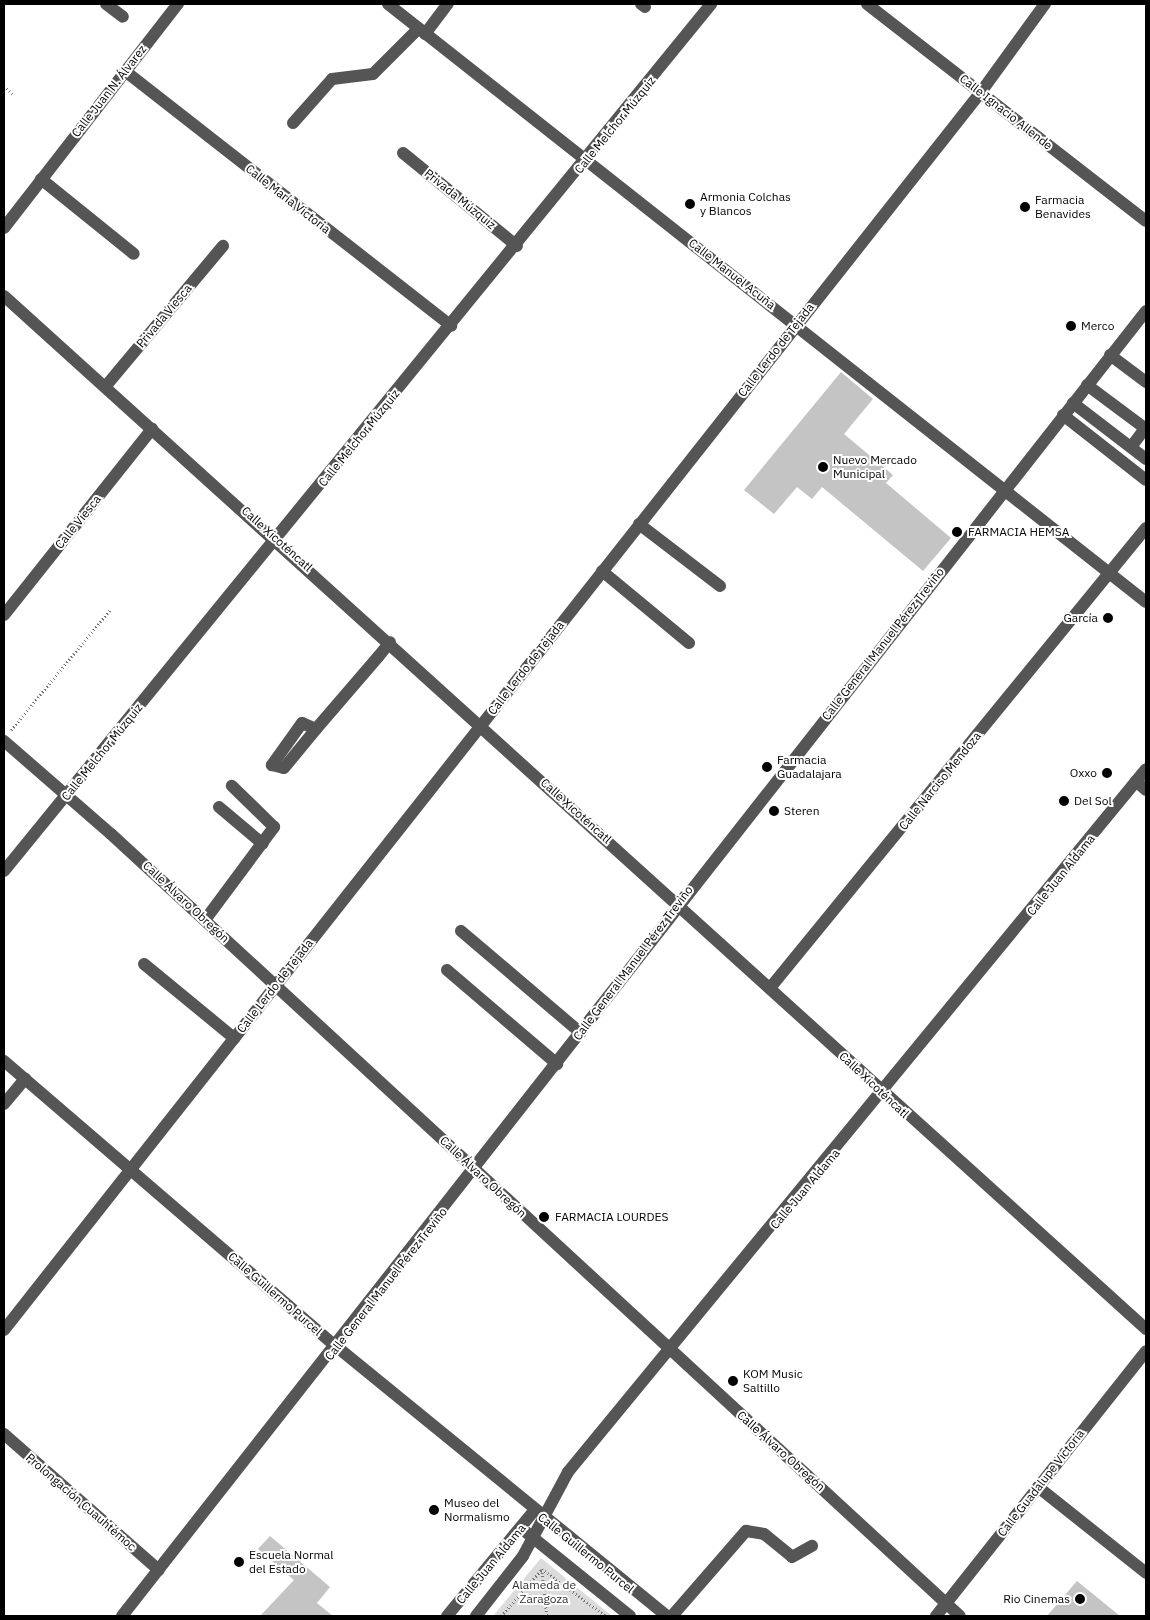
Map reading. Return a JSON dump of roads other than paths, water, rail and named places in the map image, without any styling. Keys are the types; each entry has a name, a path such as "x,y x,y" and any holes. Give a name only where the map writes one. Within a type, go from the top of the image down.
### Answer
{"street":[{"path":"106,4 123,17"},
{"name":"Calle Juan N. Álvarez","path":"4,228 178,4"},
{"name":"Calle Manuel Acuña","path":"388,4 1146,602"},
{"path":"293,123 332,79 373,74 422,31 448,4"},
{"name":"Calle Melchor Múzquiz","path":"4,870 517,246 711,4"},
{"name":"Calle Ignacio Allende","path":"867,4 1146,221"},
{"name":"Calle Lerdo de Tejada","path":"4,1330 980,92 1045,4"},
{"name":"Calle María Victoria","path":"125,72 451,326"},
{"name":"Privada Múzquiz","path":"403,153 517,246"},
{"path":"41,180 134,254"},
{"name":"Privada Viesca","path":"106,387 223,246"},
{"name":"Calle Xicoténcatl","path":"4,296 277,538 480,725 678,903 884,1094 1146,1329"},
{"name":"Calle General Manuel Pérez Treviño","path":"122,1616 476,1170 678,903 1146,311"},
{"path":"1110,356 1146,382"},
{"path":"1087,385 1146,428 1130,447"},
{"path":"1072,403 1146,460"},
{"path":"1063,415 1146,480"},
{"name":"Calle Viesca","path":"4,614 152,429"},
{"path":"639,524 720,586"},
{"name":"Calle Narciso Mendoza","path":"770,988 1146,528"},
{"path":"602,571 689,643"},
{"path":"316,730 390,642"},
{"name":"Calle Álvaro Obregón","path":"4,739 276,985 671,1352 948,1602 960,1616"},
{"name":"Calle Juan Aldama","path":"447,1616 521,1528 539,1515 563,1479 671,1352 1141,785 1146,769"},
{"path":"205,920 273,830 272,822 232,786"},
{"path":"219,807 264,844"},
{"path":"461,931 581,1033"},
{"path":"144,964 234,1038"},
{"path":"446,970 557,1064"},
{"name":"Calle Guillermo Purcel","path":"4,1061 337,1347 539,1515 667,1616"},
{"path":"4,1104 25,1078"},
{"name":"Calle Guadalupe Victoria","path":"936,1616 1146,1351"},
{"name":"Prolongación Cuauhtémoc","path":"4,1434 159,1570"},
{"path":"1038,1487 1146,1573"},
{"name":"Calle Juan Aldama","path":"476,1616 534,1538 539,1515"},
{"name":"Calle Guillermo Purcel","path":"521,1528 630,1616"},
{"path":"672,1616 746,1531 764,1534 796,1558 812,1546"}],"place":[{"name":"Armonia Colchas y Blancos","path":"690,204"},
{"name":"Farmacia Benavides","path":"1025,207"},
{"name":"Merco","path":"1071,326"},
{"name":"Nuevo Mercado Municipal","path":"823,467"},
{"name":"FARMACIA HEMSA","path":"957,532"},
{"name":"García","path":"1108,618"},
{"name":"Farmacia Guadalajara","path":"767,767"},
{"name":"Oxxo","path":"1107,773"},
{"name":"Del Sol","path":"1064,801"},
{"name":"Steren","path":"774,811"},
{"name":"FARMACIA LOURDES","path":"544,1217"},
{"name":"KOM Music Saltillo","path":"733,1381"},
{"name":"Museo del Normalismo","path":"434,1510"},
{"name":"Escuela Normal del Estado","path":"239,1562"},
{"name":"Rio Cinemas","path":"1080,1599"}],"park label":[{"name":"Alameda de Zaragoza","path":"544,1592"}]}
